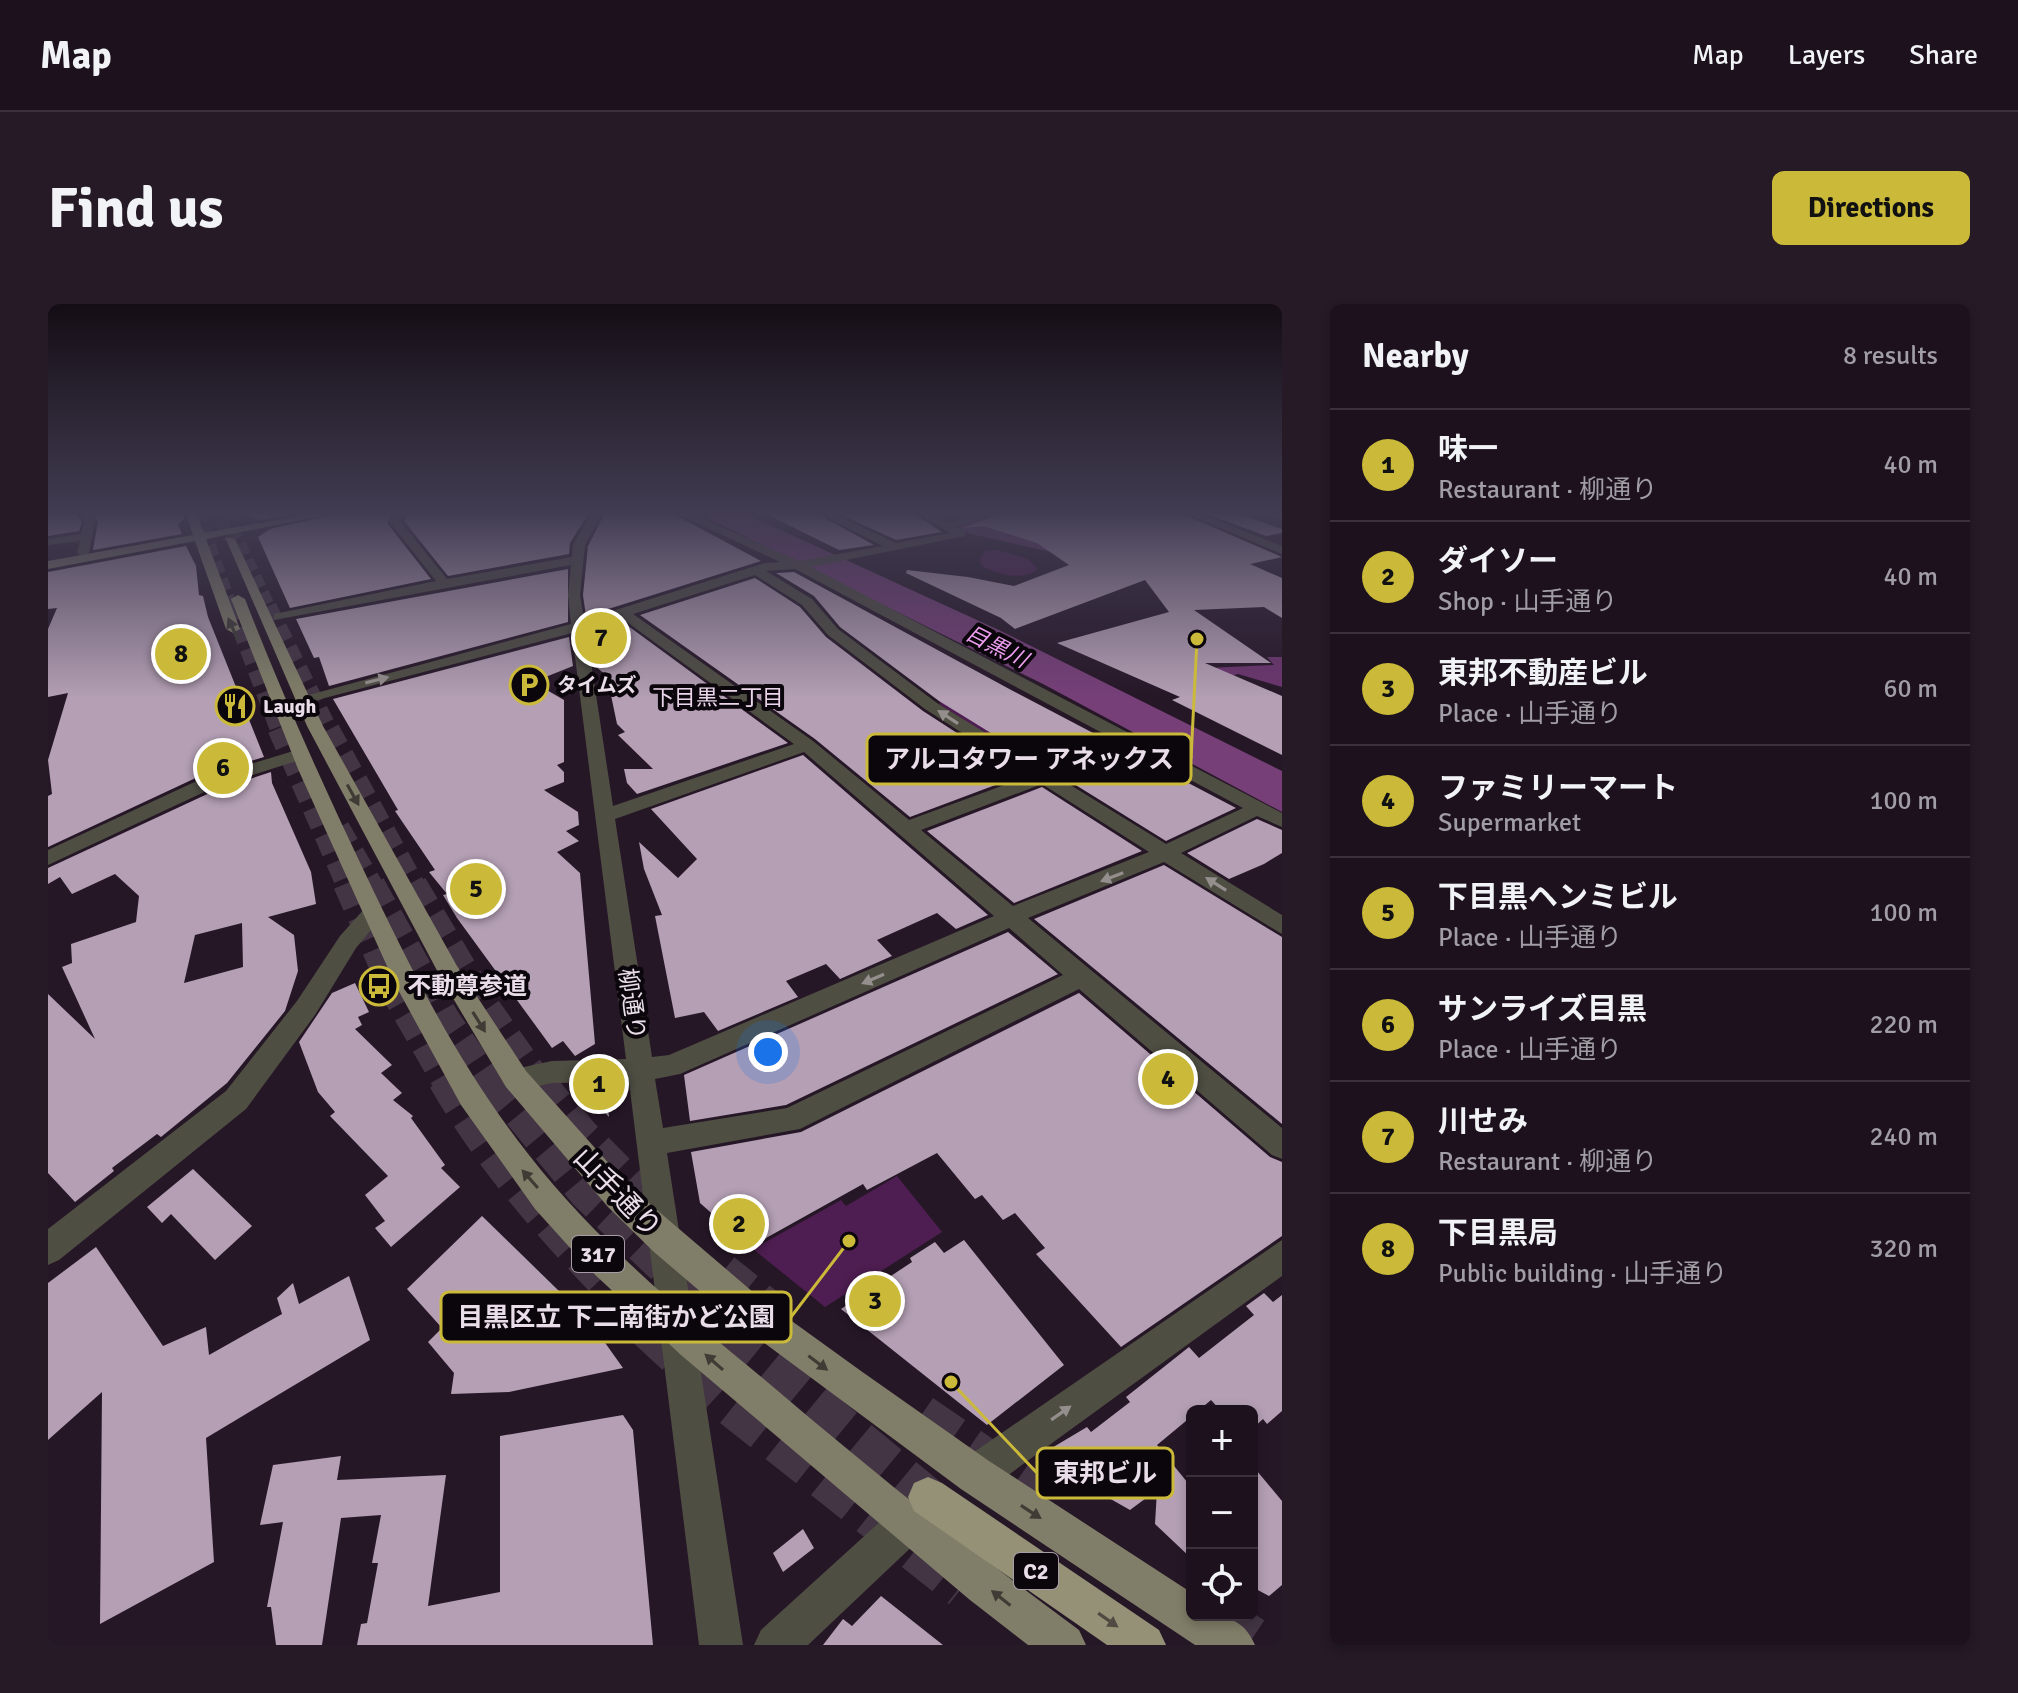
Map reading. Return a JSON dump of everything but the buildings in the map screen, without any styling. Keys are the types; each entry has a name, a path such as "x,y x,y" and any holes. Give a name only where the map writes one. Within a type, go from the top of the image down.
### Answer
{"highway":[{"name":"C2","path":"917,1510 1144,1645"}],"main road":[{"name":"317","path":"212,574 248,662 288,689"},
{"name":"山手通り","path":"238,574 288,689 449,972 516,1079 619,1197 665,1241 748,1310 975,1475 1233,1645"},
{"name":"317","path":"260,574 279,617 288,689"},
{"name":"山手通り","path":"288,689 300,754 373,914 415,1001 485,1119 513,1158 591,1247 678,1331 917,1510 1064,1645"}],"street":[{"path":"437,574 444,583"},
{"path":"279,617 498,574"},
{"name":"柳通り","path":"576,574 574,595 721,1645"},
{"path":"288,689 579,627 745,574"},
{"path":"762,574 807,602 833,632 931,706 1282,926"},
{"path":"816,574 1282,821"},
{"path":"623,613 807,745 1282,1146"},
{"path":"607,815 807,745"},
{"path":"907,828 1110,752"},
{"path":"48,858 208,783 300,754"},
{"path":"516,1079 552,1072 641,1070 671,1066 960,943 1013,916 1166,852 1258,808"},
{"path":"48,1249 236,1100 306,1008 348,942 373,914"},
{"path":"650,1143 790,1120 1083,976"},
{"path":"975,1475 1282,1256"},
{"path":"776,1645 917,1510"}],"shaded area":[{"path":"1267,657 1282,657 1282,687 1238,674 1228,677 1207,668 1274,665"},
{"path":"947,697 1058,758 1113,735 1125,742 1047,773 939,704"},
{"path":"897,1176 942,1232 825,1307 753,1249 841,1200 846,1206"}],"water":[{"name":"目黒川","path":"820,574 876,574 1001,631 1282,771 1282,812 1043,684"}],"tunnel":[{"path":"220,574 232,608"},
{"path":"254,574 270,608"},
{"path":"231,606 278,731"},
{"path":"269,606 330,729"},
{"path":"277,729 346,886"},
{"path":"330,729 416,886"},
{"path":"340,827 374,886"},
{"path":"345,884 392,991 444,1082"},
{"path":"373,884 447,1017 491,1082"},
{"path":"415,884 483,999 541,1082"},
{"path":"443,1080 464,1115 512,1181 564,1243 648,1330"},
{"path":"490,1080 585,1195 727,1331"},
{"path":"539,1080 585,1135 665,1216"},
{"path":"725,1269 790,1321"},
{"path":"725,1329 928,1497"},
{"path":"648,1330 730,1406 961,1589"},
{"path":"922,1414 1043,1497"},
{"path":"1230,1621 1266,1645"}],"place":[{"name":"川せみ","path":"601,638"},
{"name":"アルコタワー アネックス","path":"1197,639"},
{"name":"下目黒局","path":"181,654"},
{"name":"タイムズ","path":"529,685"},
{"name":"Laugh","path":"235,706"},
{"name":"サンライズ目黒","path":"223,768"},
{"name":"下目黒ヘンミビル","path":"476,889"},
{"name":"不動尊参道","path":"379,986"},
{"name":"ファミリーマート","path":"1168,1079"},
{"name":"味一","path":"599,1084"},
{"name":"ダイソー","path":"739,1224"},
{"name":"目黒区立 下二南街かど公園","path":"849,1241"},
{"name":"東邦不動産ビル","path":"875,1301"},
{"name":"東邦ビル","path":"951,1382"}],"district":[{"name":"下目黒二丁目","path":"718,697"}]}
